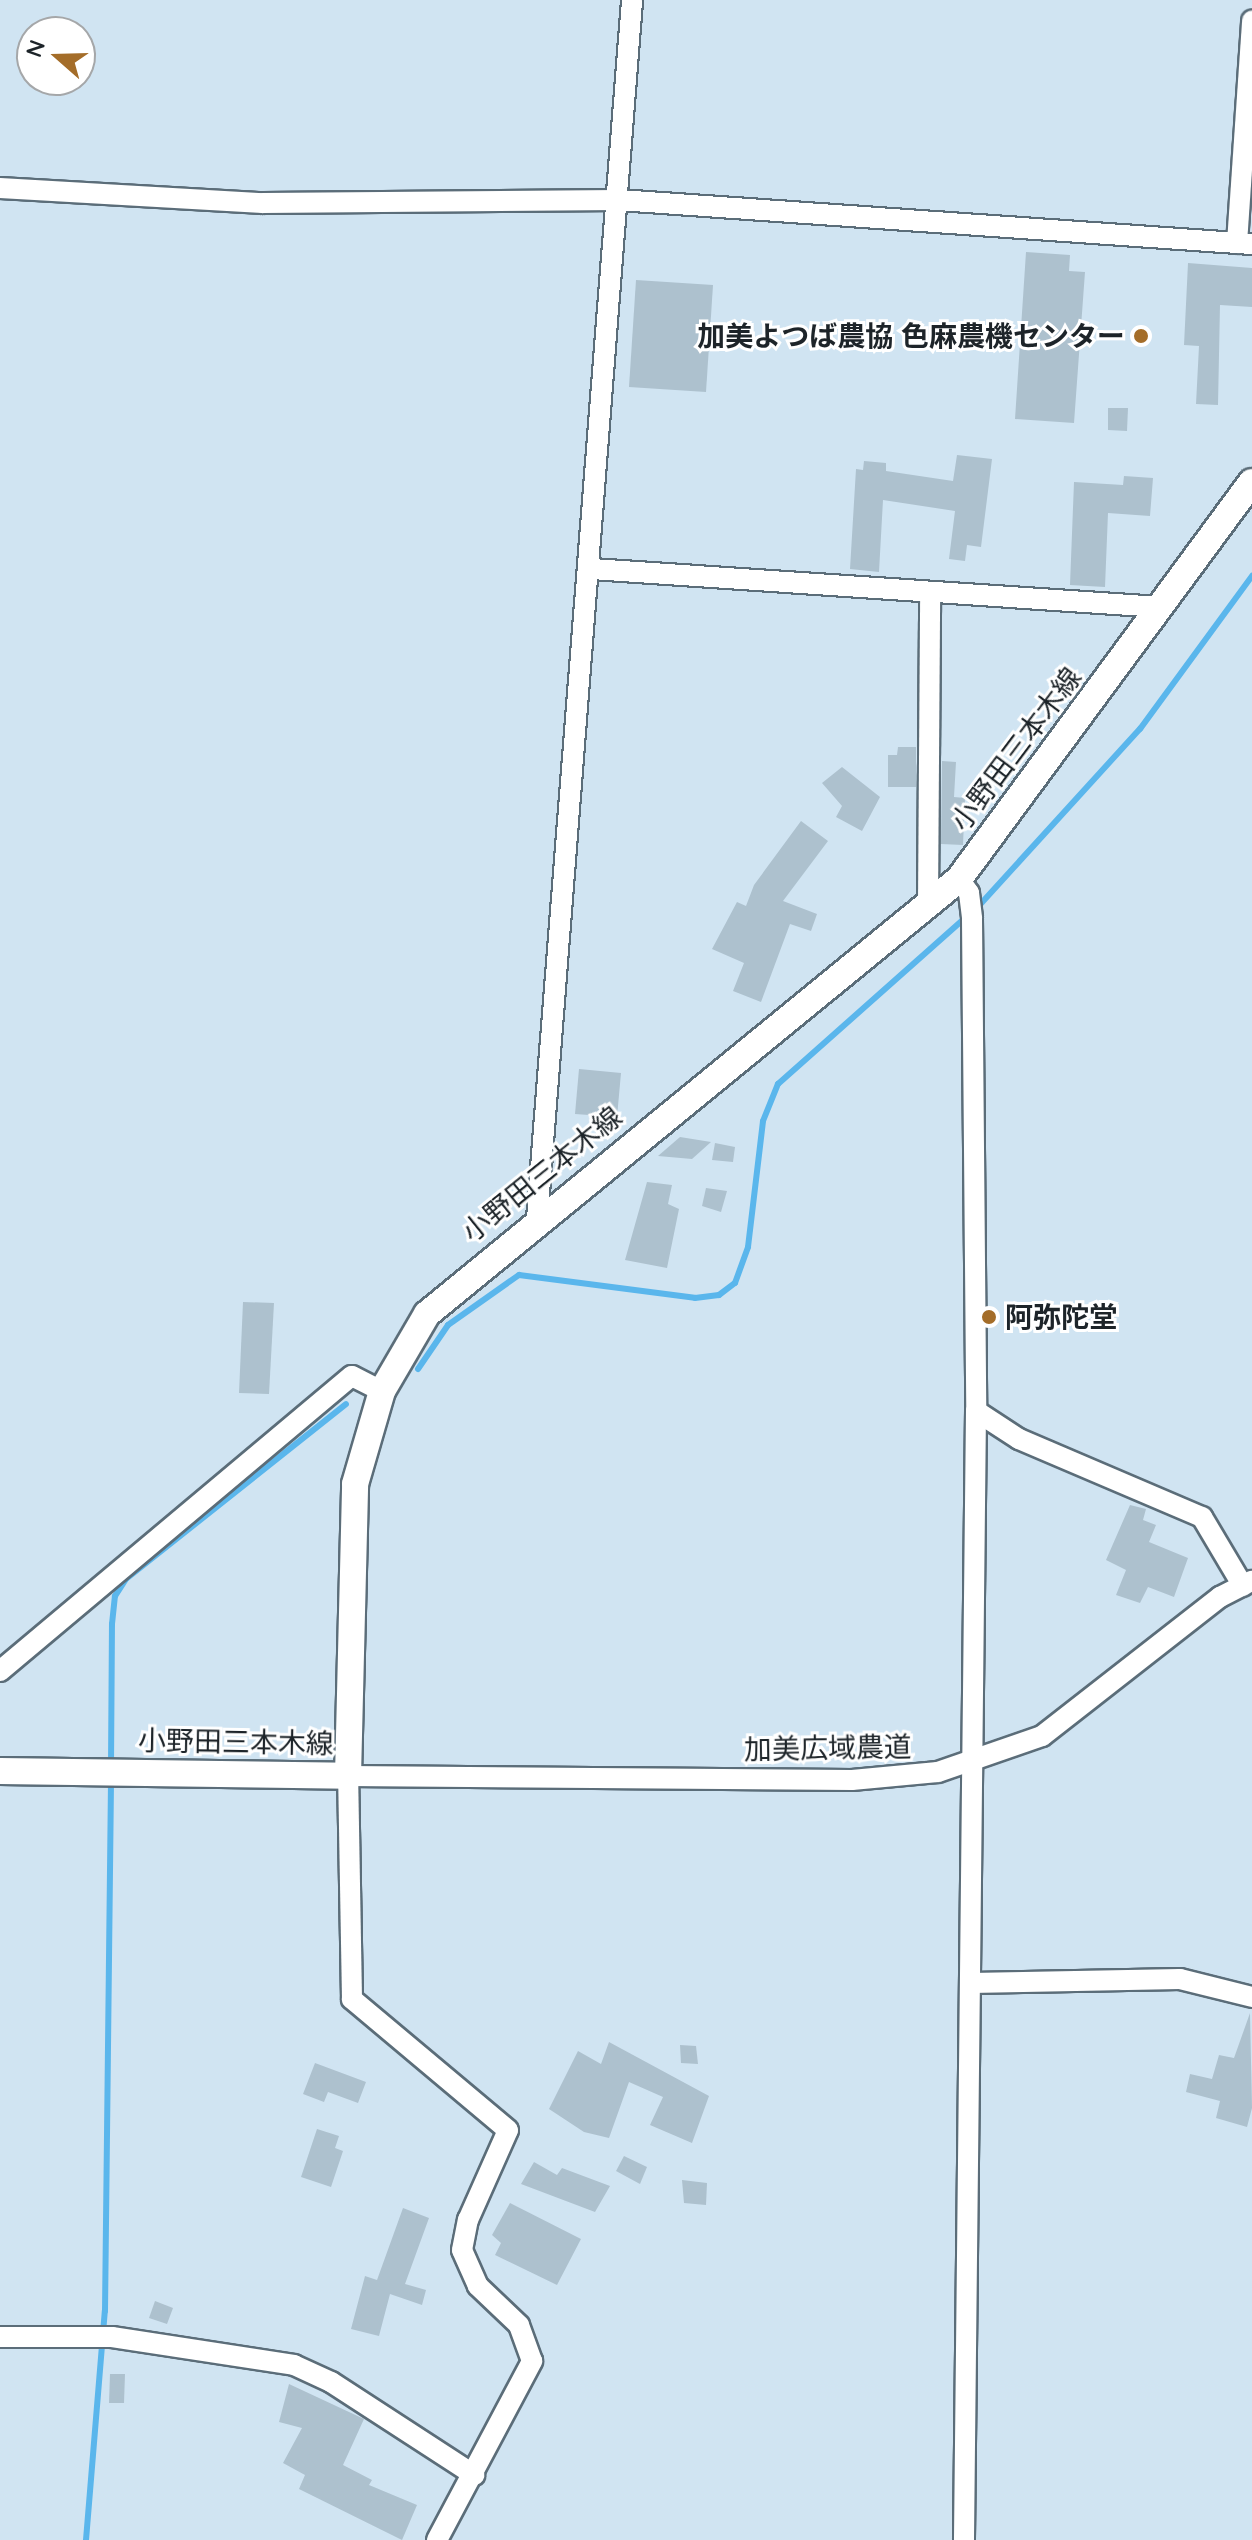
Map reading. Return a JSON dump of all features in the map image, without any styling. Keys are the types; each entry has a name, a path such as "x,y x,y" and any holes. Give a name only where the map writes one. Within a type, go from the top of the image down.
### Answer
{"main road":[{"name":"小野田三本木線","path":"0,1771 348,1776 355,1484 382,1391 427,1314 537,1219 959,879 1252,482"}],"street":[{"path":"537,1219 592,569 632,0"},
{"path":"0,188 263,203 619,200 1245,243 1252,21"},
{"path":"592,569 1160,607"},
{"path":"928,904 930,594"},
{"path":"959,879 969,893 972,919 976,1411 964,2540"},
{"path":"0,1671 352,1376 382,1391"},
{"path":"976,1411 1019,1439 1202,1517 1248,1584"},
{"name":"加美広域農道","path":"348,1776 852,1780 974,1764 1042,1736 1220,1597 1248,1584"},
{"path":"348,1776 352,1999 508,2130 468,2220 462,2250 478,2286 519,2325 532,2361 437,2540"},
{"path":"971,1983 1180,1979 1252,1997"},
{"path":"0,2337 112,2337 294,2365 331,2382 474,2475"}],"building":[{"path":"1026,252 1070,255 1069,271 1085,272 1074,423 1015,419"},
{"path":"1188,263 1252,268 1252,307 1220,305 1218,405 1196,404 1199,346 1184,345"},
{"path":"636,280 713,285 706,392 629,387"},
{"path":"1108,408 1128,408 1127,431 1108,430"},
{"path":"957,455 992,459 981,547 967,545 965,561 949,559 955,511 883,500 879,572 850,569 856,469 863,470 864,461 886,463 886,471 953,481"},
{"path":"1124,476 1153,478 1150,516 1108,513 1105,587 1070,585 1074,482 1123,485"},
{"path":"898,747 916,747 916,787 888,787 888,755 897,755"},
{"path":"942,761 956,762 954,797 965,798 963,845 941,844"},
{"path":"842,767 880,797 862,831 836,817 842,806 822,783"},
{"path":"801,821 828,841 783,901 817,914 811,931 790,924 761,1002 733,991 744,963 712,949 737,902 746,906 754,885"},
{"path":"579,1069 621,1073 617,1117 575,1114"},
{"path":"680,1137 711,1142 692,1159 658,1156"},
{"path":"715,1143 735,1147 733,1162 712,1160"},
{"path":"647,1182 672,1185 668,1204 679,1209 667,1268 625,1260"},
{"path":"706,1188 727,1191 721,1212 702,1206"},
{"path":"243,1302 274,1303 269,1394 239,1393"},
{"path":"1130,1505 1146,1509 1143,1520 1156,1525 1149,1542 1188,1558 1174,1597 1148,1587 1140,1603 1116,1595 1126,1570 1106,1560"},
{"path":"1250,2013 1252,2108 1247,2127 1216,2118 1220,2101 1186,2092 1190,2074 1212,2079 1219,2055 1234,2058"},
{"path":"609,2042 709,2096 692,2143 650,2125 663,2097 629,2082 609,2138 584,2132 549,2109 578,2051 601,2064"},
{"path":"680,2045 696,2046 698,2064 681,2063"},
{"path":"315,2063 366,2082 358,2103 328,2092 324,2102 303,2094"},
{"path":"317,2129 339,2136 335,2148 343,2151 331,2187 301,2177"},
{"path":"624,2156 647,2167 640,2184 616,2171"},
{"path":"534,2162 557,2175 562,2168 610,2186 595,2212 521,2184"},
{"path":"682,2180 707,2183 706,2205 684,2203"},
{"path":"510,2203 581,2239 557,2285 495,2255 501,2243 492,2235"},
{"path":"403,2208 429,2218 405,2284 426,2290 422,2305 390,2294 379,2336 351,2329 365,2276 377,2280"},
{"path":"155,2301 173,2308 167,2324 149,2318"},
{"path":"110,2374 125,2374 124,2403 109,2403"},
{"path":"289,2384 364,2419 343,2465 372,2480 369,2485 417,2505 402,2540 299,2489 305,2475 283,2463 302,2428 279,2422"}],"waterway":[{"path":"976,909 1140,729 1252,576"},
{"path":"418,1369 448,1325 519,1275 695,1298 719,1295 735,1283 748,1247 763,1121 778,1084 967,916"},
{"path":"111,1765 112,1624 115,1596 126,1579 346,1404"},
{"path":"86,2540 105,2311 111,1781"}],"place":[{"name":"加美よつば農協 色麻農機センター","path":"1141,336"},
{"name":"阿弥陀堂","path":"989,1317"}]}
